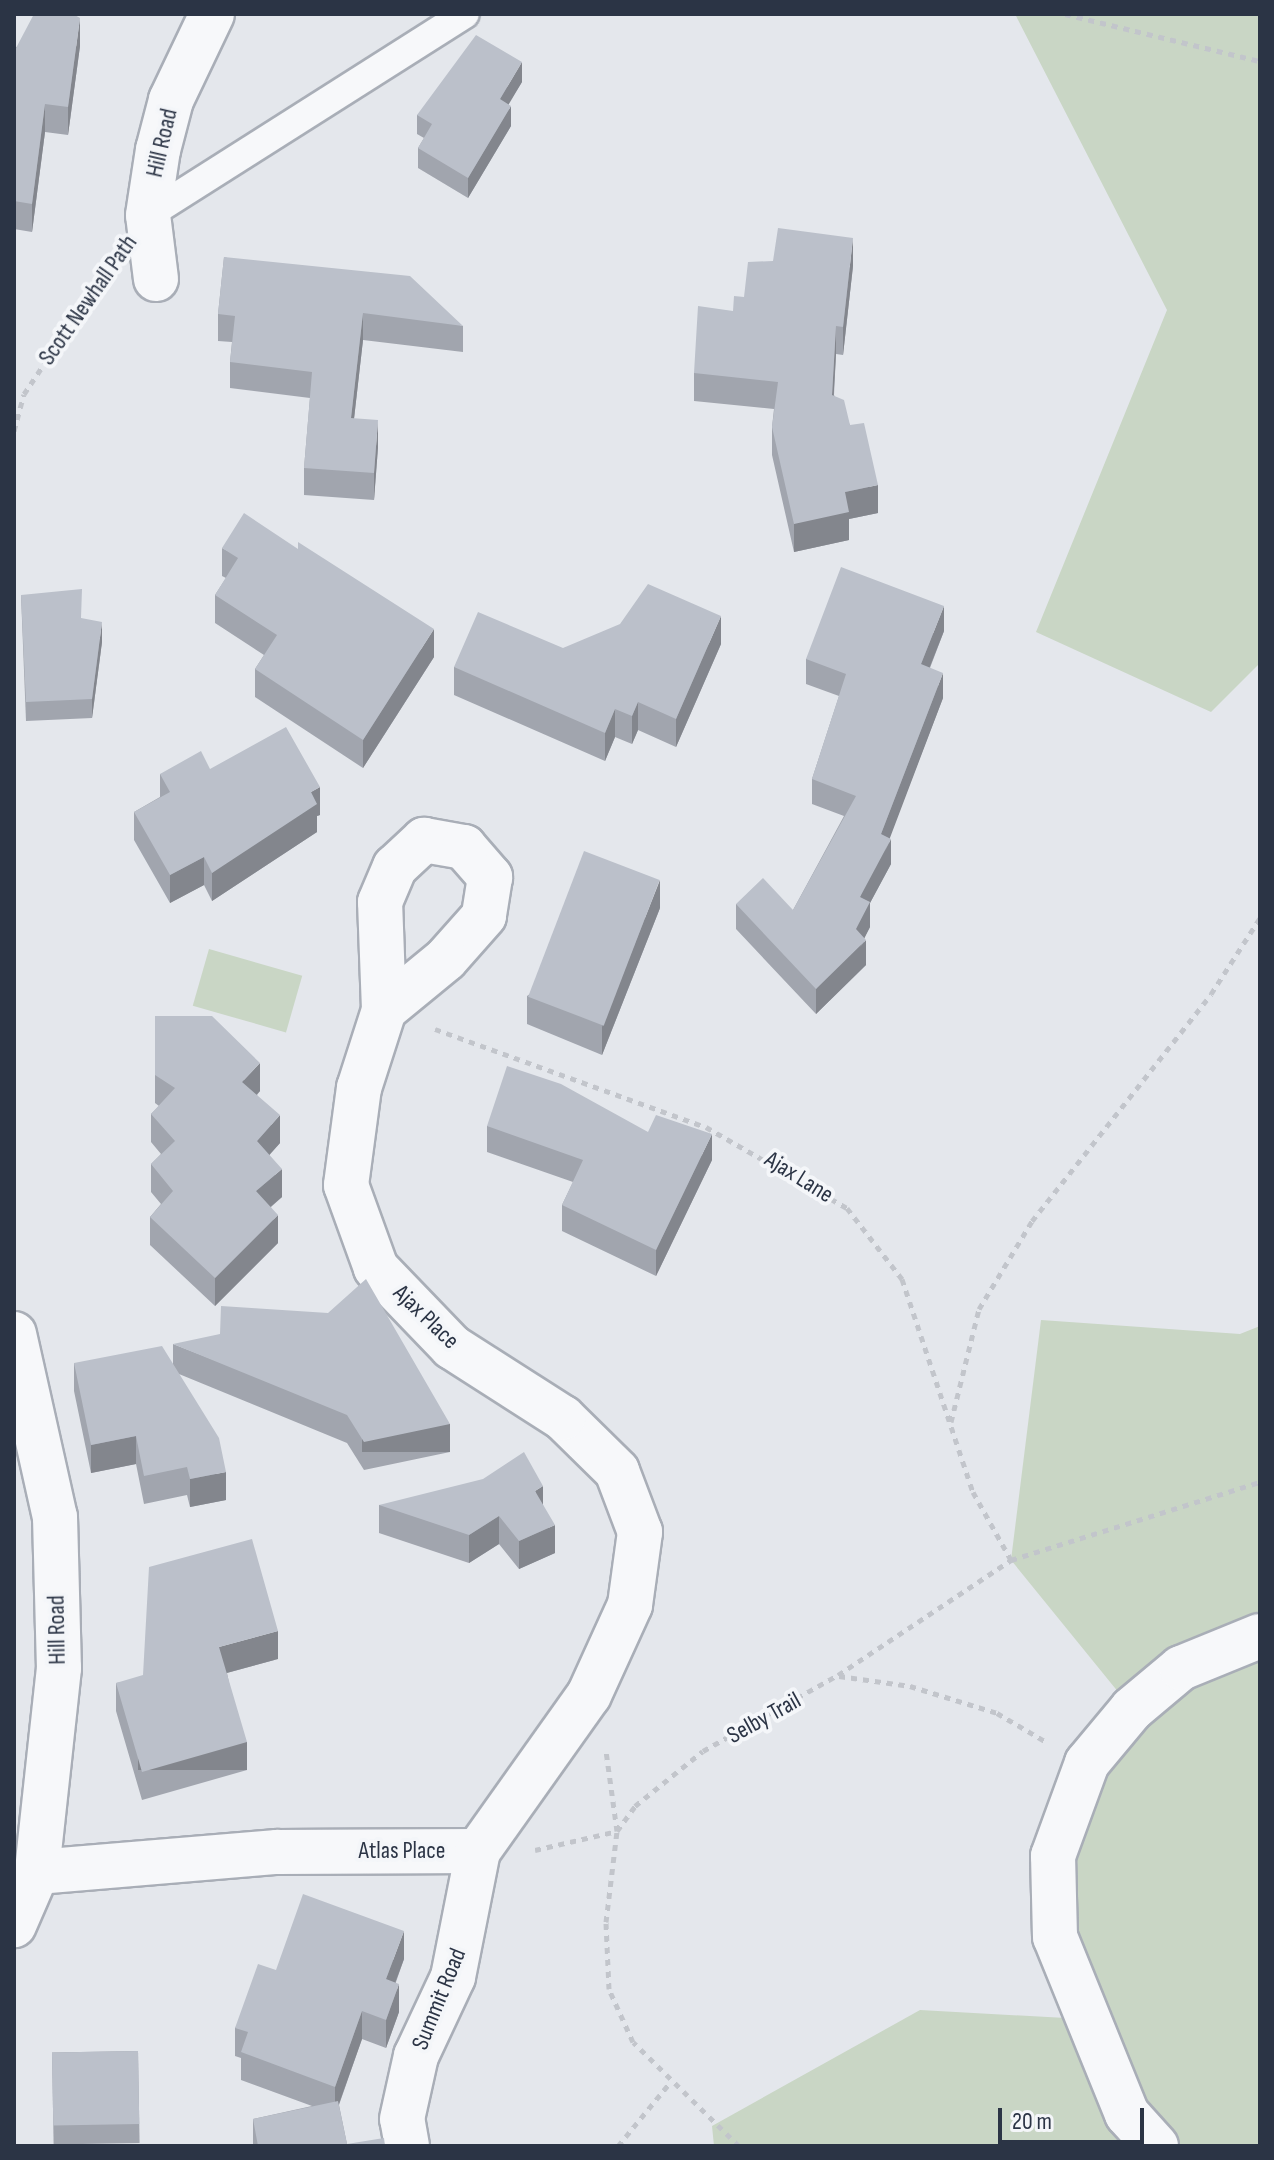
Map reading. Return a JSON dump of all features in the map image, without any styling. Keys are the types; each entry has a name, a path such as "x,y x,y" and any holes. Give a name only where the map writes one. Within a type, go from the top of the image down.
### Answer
{"street":[{"name":"Hill Road","path":"156,279 148,215 171,100 212,14"},
{"name":"Ajax Place","path":"384,1010 359,1088 346,1185 376,1268 452,1347 563,1418 617,1471 640,1532 630,1605"},
{"name":"Hill Road","path":"14,1334 55,1517 59,1668 37,1872 14,1925"},
{"name":"Atlas Place","path":"37,1872 277,1852 478,1851 589,1695 630,1605"},
{"path":"1156,2146 1127,2114 1055,1937 1053,1856 1087,1763 1132,1709 1181,1668 1260,1636"},
{"name":"Summit Road","path":"407,2146 402,2119 416,2056 453,1977 478,1851"}],"lane":[{"path":"148,215 465,14"}],"path":[{"path":"1065,14 1260,61"},
{"name":"Scott Newhall Path","path":"14,431 24,394 58,337 148,215"},
{"path":"951,1423 979,1309 1032,1221 1211,994 1260,918"},
{"name":"Ajax Lane","path":"384,1010 706,1127 847,1208 902,1279 973,1492 1011,1560"},
{"name":"Selby Trail","path":"617,1831 635,1806 703,1751 838,1675 1011,1560 1260,1482"},
{"path":"838,1675 910,1686 997,1713 1087,1763"},
{"path":"589,1695 613,1771 617,1831 606,1922 609,1989 633,2042 669,2084 739,2146"},
{"path":"478,1851 552,1849 617,1831"},
{"path":"618,2146 669,2084"}],"green space":[{"path":"1015,14 1260,14 1260,663 1211,712 1036,632 1167,310"},
{"path":"209,949 302,976 286,1032 193,1006"},
{"path":"1041,1320 1240,1334 1260,1326 1260,2146 714,2146 712,2126 920,2010 1084,2019 1053,1856 1132,1709 1011,1560"}],"building":[{"path":"34,14 73,14 80,18 68,107 45,104 32,204 14,201 14,47"},
{"path":"476,35 522,62 500,99 511,106 468,178 418,148 432,124 417,115"},
{"path":"778,228 853,238 843,327 836,326 832,395 844,400 850,425 864,423 878,485 845,492 849,512 794,524 772,427 778,382 694,373 698,306 733,311 734,296 744,297 748,262 773,261"},
{"path":"224,257 410,276 463,326 363,313 351,418 378,420 374,473 304,468 312,372 230,362 235,316 218,314"},
{"path":"244,513 298,549 298,542 434,629 363,740 255,669 277,635 215,595 238,558 222,548"},
{"path":"841,567 944,606 921,664 943,673 881,834 891,839 860,897 870,902 856,929 866,940 816,989 736,904 763,878 793,910 856,796 812,779 846,674 806,659"},
{"path":"648,584 721,616 676,719 638,702 632,716 615,709 605,733 454,667 478,612 563,648 620,624"},
{"path":"82,589 81,618 102,622 92,699 26,702 21,595"},
{"path":"286,727 320,787 311,792 317,804 212,873 204,857 170,875 134,812 170,792 160,774 201,751 210,769"},
{"path":"584,851 660,880 604,1026 528,997"},
{"path":"155,1016 212,1016 260,1063 242,1082 280,1115 257,1141 282,1169 256,1191 278,1215 215,1278 150,1217 173,1191 151,1164 175,1141 151,1114 175,1088 155,1075"},
{"path":"507,1066 561,1084 648,1132 656,1115 712,1134 656,1250 562,1205 583,1160 487,1126"},
{"path":"366,1279 450,1424 364,1442 347,1415 173,1344 220,1334 221,1306 328,1313"},
{"path":"162,1346 219,1438 226,1472 190,1479 187,1467 144,1476 136,1436 91,1445 74,1363"},
{"path":"524,1452 543,1486 535,1491 555,1525 519,1541 499,1516 469,1535 379,1505 483,1479"},
{"path":"252,1539 278,1631 219,1647 247,1742 142,1772 116,1683 143,1675 149,1567"},
{"path":"303,1894 404,1931 386,1979 399,1984 386,2020 362,2011 335,2087 241,2052 248,2032 235,2028 258,1964 276,1970"},
{"path":"138,2051 139,2124 53,2125 52,2053"},
{"path":"338,2101 347,2144 384,2138 385,2146 258,2146 253,2119"}]}
